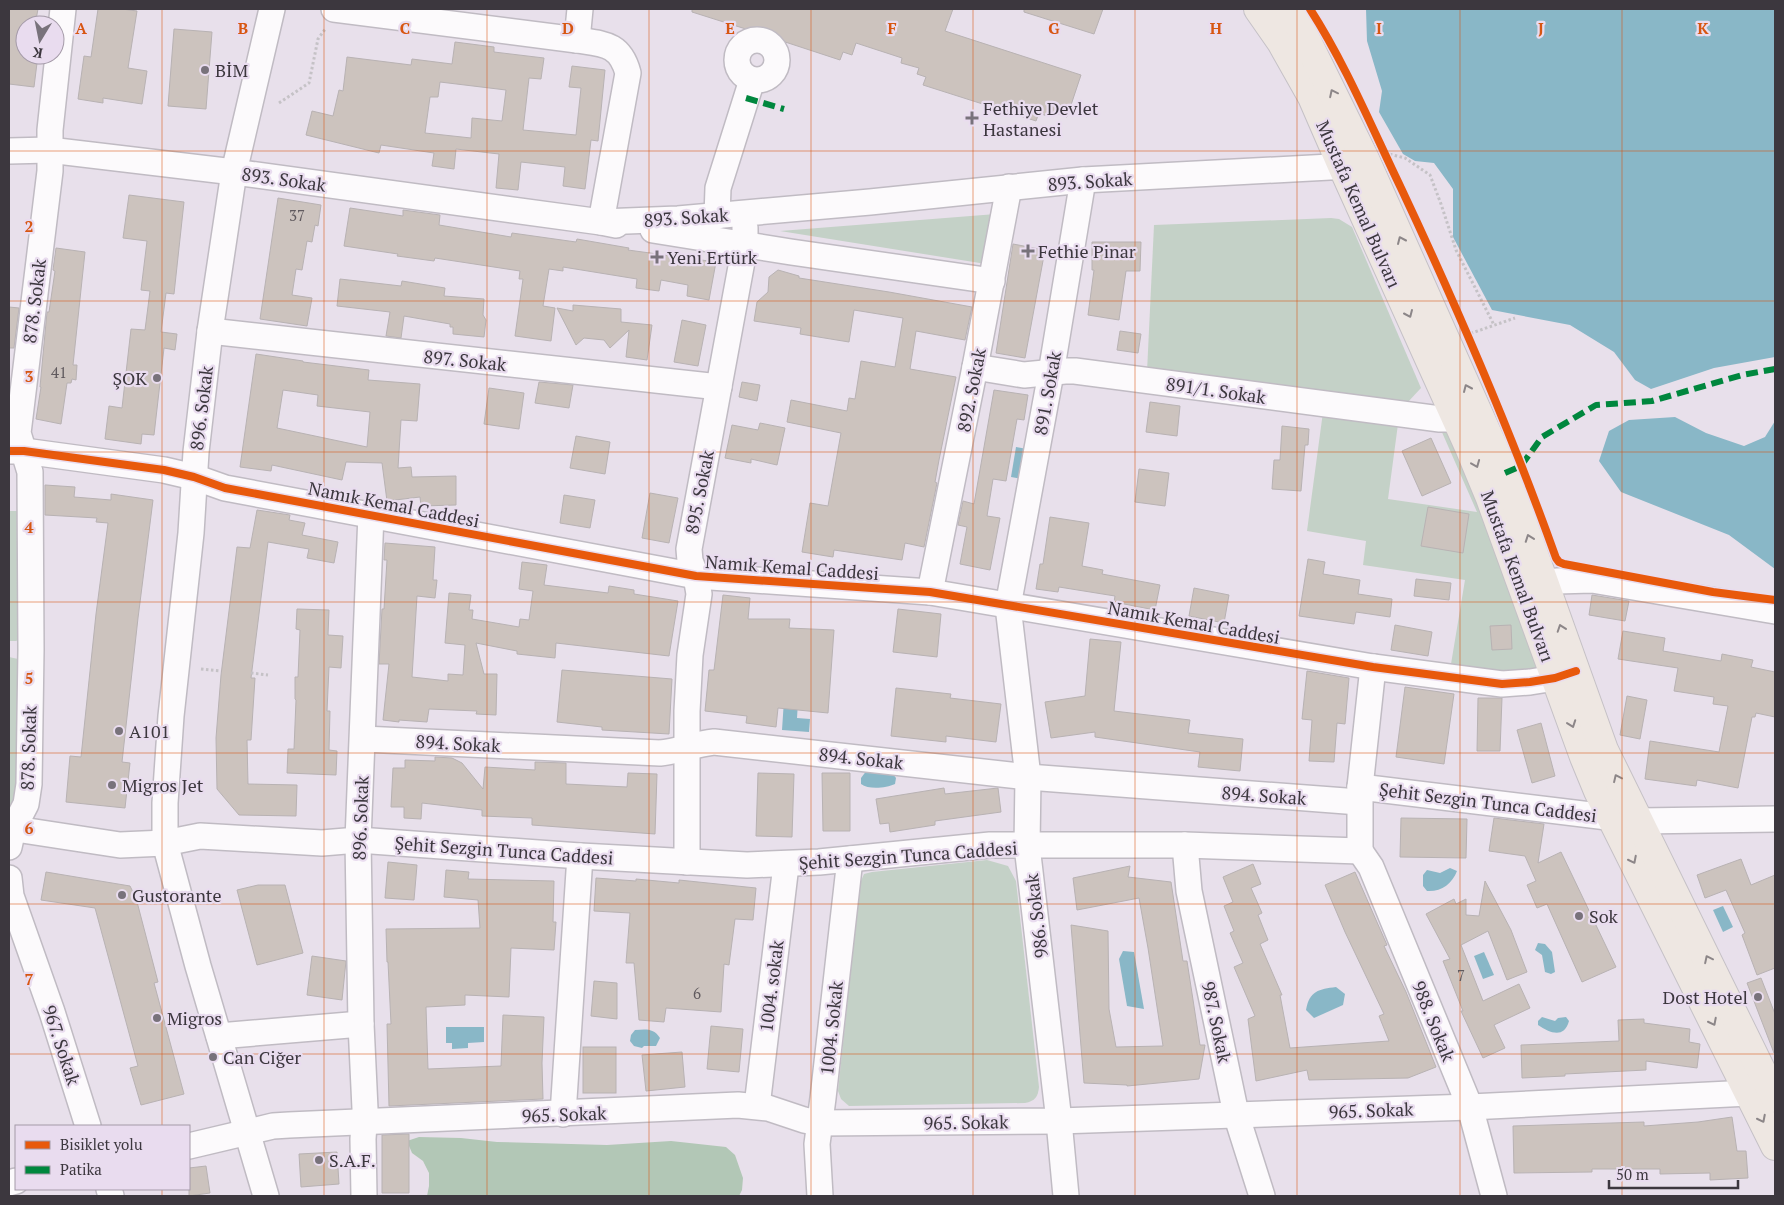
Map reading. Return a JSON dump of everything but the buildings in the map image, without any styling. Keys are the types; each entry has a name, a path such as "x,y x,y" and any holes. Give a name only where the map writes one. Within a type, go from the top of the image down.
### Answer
{"main road":[{"name":"Mustafa Kemal Bulvarı","path":"1258,9 1281,42 1312,96 1373,156 1456,419 1566,674 1775,1098"},
{"name":"Mustafa Kemal Bulvarı","path":"1289,9 1373,156 1508,481 1546,584 1584,758 1611,817 1775,1146"}],"street":[{"name":"878. Sokak","path":"10,835 26,804 29,784 20,650 30,472 16,451 50,171 49,150 63,9"},
{"name":"896. Sokak","path":"266,1196 164,843 171,716 210,332 234,172 272,9"},
{"path":"576,40 580,9"},
{"path":"334,17 576,40 604,44 617,50 624,60 628,73 601,222 992,281"},
{"path":"717,216 718,188 752,80"},
{"name":"893. Sokak","path":"9,151 49,150 234,172 601,222 717,216 1083,180 1373,156"},
{"name":"891. Sokak","path":"1008,606 1051,373 1072,237 1083,180"},
{"name":"892. Sokak","path":"930,592 976,367 1009,187"},
{"name":"895. Sokak","path":"688,862 687,711 690,654 699,594 696,576 690,561 689,549 745,245 745,213"},
{"name":"897. Sokak","path":"210,332 719,388"},
{"name":"891/1. Sokak","path":"976,367 1024,375 1075,371 1440,419 1456,419"},
{"name":"Namık Kemal Caddesi","path":"16,451 164,470 194,477 226,488 696,576 930,592 1372,667 1502,684 1530,682 1566,674"},
{"name":"896. Sokak","path":"364,1196 365,1109 361,1024 358,840 371,514"},
{"path":"1546,584 1556,581 1592,580 1775,611"},
{"name":"986. Sokak","path":"1008,606 1028,776 1028,846 1066,1196"},
{"path":"1360,795 1372,667"},
{"name":"894. Sokak","path":"363,739 660,753 674,752 700,743 714,742 1028,776 1360,795"},
{"name":"Şehit Sezgin Tunca Caddesi","path":"10,835 120,845 164,843 200,836 322,843 358,840 747,866 786,865 990,845 1185,845 1360,851 1360,795 1640,821 1775,819"},
{"name":"987. Sokak","path":"1185,845 1190,891 1236,1114 1262,1196"},
{"name":"988. Sokak","path":"1360,851 1371,867 1470,1107 1494,1196"},
{"path":"563,1114 580,856"},
{"name":"1004. Sokak","path":"820,1196 816,1144 824,1098 850,859"},
{"name":"1004. sokak","path":"757,1106 786,865"},
{"name":"967. Sokak","path":"9,890 52,1012 88,1125"},
{"path":"219,1036 361,1024"},
{"name":"965. Sokak","path":"190,1146 273,1126 738,1106 757,1106 819,1123 1059,1120 1470,1107 1748,1092"}],"path":[{"path":"279,103 309,83 318,39 334,17"},
{"path":"1373,156 1406,158 1430,175 1456,250 1494,325"},
{"path":"1464,336 1515,318"},
{"path":"1464,325 1464,336 1471,343"},
{"path":"202,669 221,671"},
{"path":"251,673 268,675"}],"shaded area":[{"path":"996,214 986,264 780,231"},
{"path":"1339,219 1352,227 1421,388 1407,403 1147,372 1154,225"},
{"path":"1323,412 1453,429 1539,668 1530,676 1450,670 1465,580 1363,565 1366,541 1307,531","holes":["1398,424 1441,430 1477,512 1388,499"]},
{"path":"9,511 24,511 20,639 16,641 9,641"},
{"path":"9,657 18,659 20,807 9,812"},
{"path":"987,860 1008,866 1016,881 1039,1087 1037,1096 1034,1100 1025,1103 849,1106 841,1099 838,1091 860,883 864,874"}],"green space":[{"path":"419,1137 461,1138 497,1142 607,1145 671,1141 726,1147 735,1155 743,1178 742,1190 739,1196 427,1196 429,1173 423,1161 412,1153 407,1141"}],"water":[{"path":"1366,9 1775,9 1775,357 1714,368 1651,389 1635,380 1614,352 1570,325 1492,310 1453,237 1453,189 1434,163 1415,161 1403,154 1379,112 1382,91 1367,41"},
{"path":"1675,417 1706,433 1744,446 1765,437 1775,421 1775,569 1729,535 1621,492 1599,461 1609,431 1629,420"},
{"path":"1016,447 1027,449 1022,479 1011,477"},
{"path":"784,700 798,702 797,718 810,719 809,732 782,730"},
{"path":"867,770 893,774 896,778 895,784 878,788 864,786 861,784 861,778"},
{"path":"1450,868 1457,871 1449,883 1441,889 1427,891 1423,886 1423,875 1427,870 1440,873"},
{"path":"1723,906 1733,927 1723,932 1713,910"},
{"path":"1538,943 1545,944 1552,952 1555,972 1551,974 1545,972 1542,955 1535,950"},
{"path":"1123,951 1134,952 1144,1009 1127,1006 1119,959"},
{"path":"1484,952 1494,975 1483,979 1474,956"},
{"path":"1336,987 1345,994 1343,1005 1314,1018 1306,1010 1312,995 1320,990"},
{"path":"1542,1017 1555,1021 1558,1018 1566,1017 1569,1021 1564,1030 1556,1033 1538,1025 1538,1021"},
{"path":"446,1027 484,1027 484,1042 468,1043 468,1048 452,1049 452,1043 446,1043"},
{"path":"646,1029 655,1032 660,1038 656,1046 644,1046 642,1048 634,1046 630,1041 631,1035 635,1030"}],"marked path":[{"path":"746,98 784,109"},
{"path":"1505,473 1521,466 1542,437 1596,405 1652,401 1742,375 1775,369"}],"cycle path":[{"path":"1310,9 1358,97 1443,279 1502,417 1559,562 1713,592 1775,600"},
{"path":"9,451 24,451 164,470 194,477 225,488 696,576 930,592 1373,667 1502,684 1555,678 1576,671"}],"place":[{"name":"BİM","path":"205,70"},
{"name":"Fethiye Devlet Hastanesi","path":"972,118"},
{"name":"Fethie Pinar","path":"1028,251"},
{"name":"Yeni Ertürk","path":"657,257"},
{"name":"ŞOK","path":"157,378"},
{"name":"A101","path":"119,731"},
{"name":"Migros Jet","path":"112,785"},
{"name":"Gustorante","path":"122,895"},
{"name":"Sok","path":"1579,916"},
{"name":"Dost Hotel","path":"1758,997"},
{"name":"Migros","path":"157,1018"},
{"name":"Can Ciğer","path":"213,1057"},
{"name":"S.A.F.","path":"319,1160"}]}
